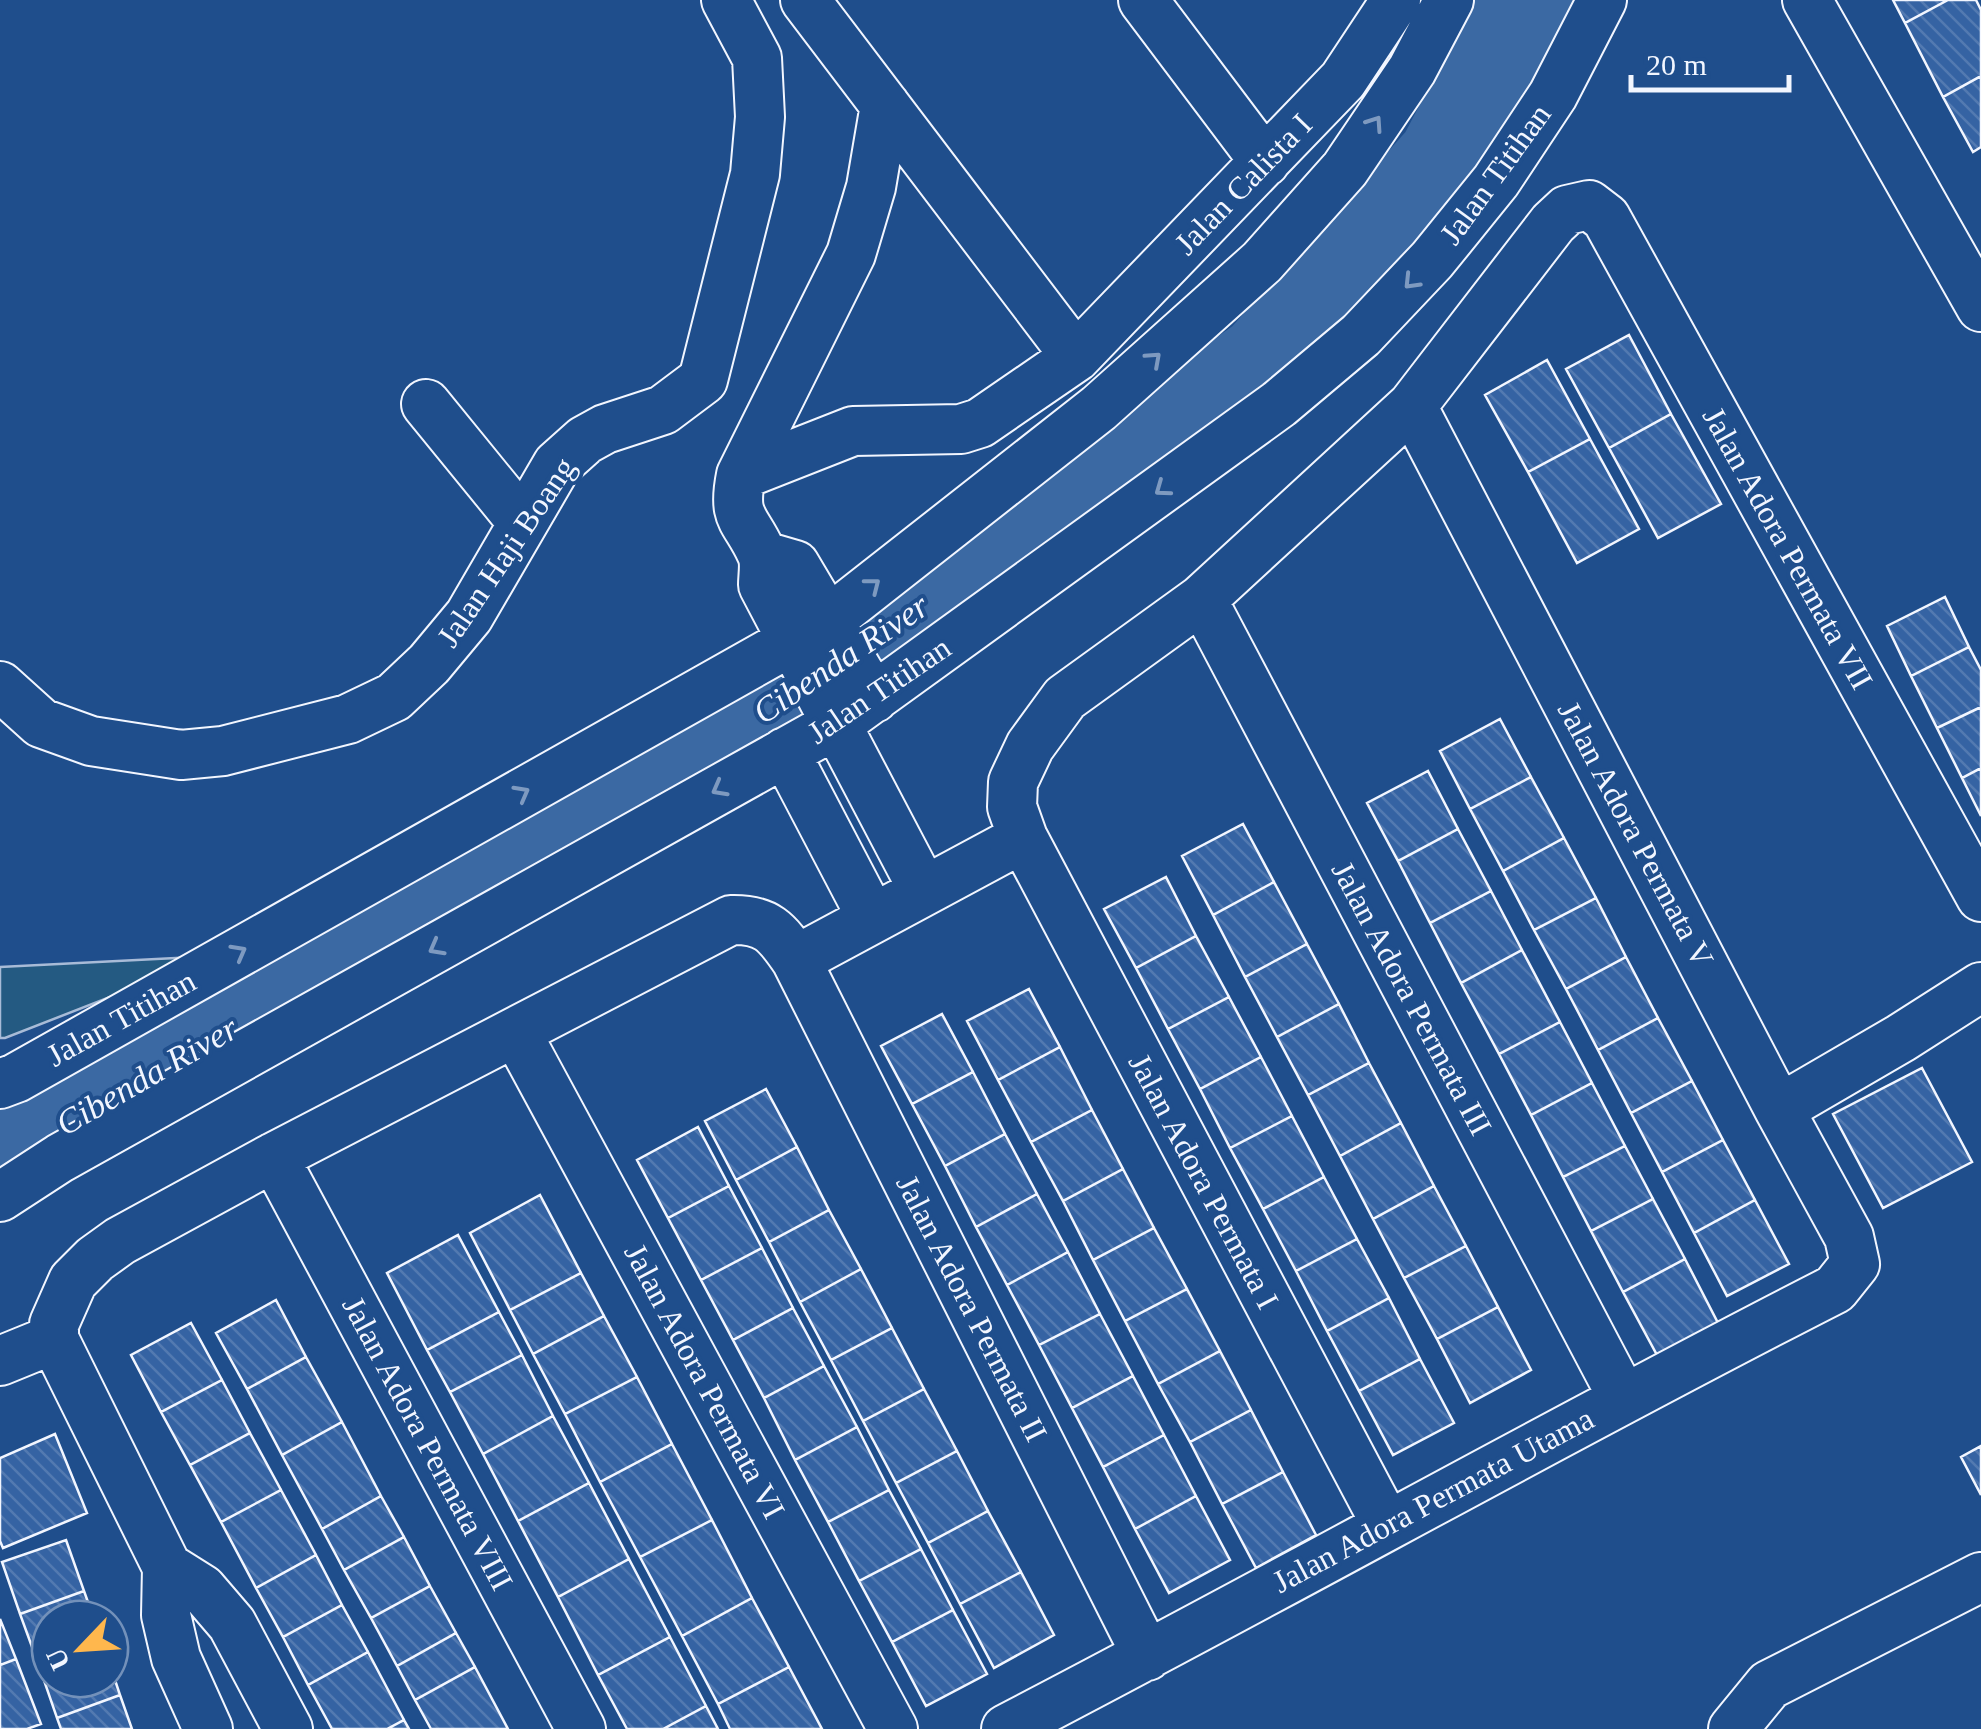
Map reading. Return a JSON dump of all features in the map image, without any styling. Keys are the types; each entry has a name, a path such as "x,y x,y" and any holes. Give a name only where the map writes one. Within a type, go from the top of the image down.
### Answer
{"street":[{"name":"Jalan Haji Boang","path":"0,686 40,724 92,741 164,753 223,751 348,719 394,697 429,664 469,616 557,465 585,440 605,429 663,410 703,380 755,174 760,117 757,58 726,0"},
{"path":"804,0 1076,357"},
{"path":"1143,0 1265,162"},
{"name":"Jalan Calista I","path":"741,476 853,430 961,429 980,423 1076,357 1343,80 1396,0"},
{"name":"Jalan Titihan","path":"0,1084 814,636 1099,408 1262,262 1345,168 1412,70 1450,0"},
{"name":"Jalan Titihan","path":"0,1197 60,1158 785,752 1280,404 1360,336 1432,260 1496,181 1553,94 1602,0"},
{"path":"1807,0 1981,307"},
{"path":"885,105 870,187 852,254 741,476 736,498 743,524 764,556 763,585 814,636 852,704 924,892"},
{"name":"Jalan Adora Permata VII","path":"1412,406 1567,210 1589,205 1606,218 1981,897"},
{"path":"426,404 523,523"},
{"path":"796,960 1023,838 1012,807 1012,782 1030,746 1065,698 1202,599 1412,406"},
{"name":"Jalan Adora Permata V","path":"1412,406 1779,1108 1850,1236 1854,1264"},
{"name":"Jalan Adora Permata III","path":"1202,599 1622,1398"},
{"path":"785,752 872,918"},
{"name":"Jalan Adora Permata I","path":"1023,838 1386,1524"},
{"name":"Jalan Adora Permata II","path":"54,1339 54,1324 73,1282 120,1241 731,920 756,920 781,938 796,960 1147,1656"},
{"path":"1779,1108 1901,1038 1981,986"},
{"name":"Jalan Adora Permata VI","path":"517,1034 893,1729"},
{"name":"Jalan Adora Permata VIII","path":"274,1157 582,1729"},
{"name":"Jalan Adora Permata Utama","path":"1006,1729 1622,1398 1835,1289 1854,1264"},
{"path":"0,1361 54,1339 167,1567 166,1615 176,1658 208,1729"},
{"path":"167,1567 202,1589 232,1624 282,1717 228,1729"},
{"path":"1734,1729 1770,1686 1981,1576"}],"shaded area":[{"path":"215,956 5,1038 0,1038 0,967"}],"building":[{"path":"1893,0 1948,0 1905,23"},
{"path":"1948,0 1976,0 1981,10 1981,76 1943,97 1905,23"},
{"path":"1981,76 1981,147 1973,152 1943,97"},
{"path":"1629,335 1671,414 1609,448 1566,369"},
{"path":"1547,360 1590,439 1528,472 1485,395"},
{"path":"1671,414 1721,504 1658,538 1609,448"},
{"path":"1590,439 1639,529 1577,563 1528,472"},
{"path":"1945,597 1969,647 1911,676 1887,626"},
{"path":"1969,647 1981,670 1981,707 1937,728 1911,676"},
{"path":"1981,707 1981,768 1962,778 1937,728"},
{"path":"1500,719 1531,777 1470,809 1440,751"},
{"path":"1981,768 1981,816 1962,778"},
{"path":"1428,771 1458,829 1398,861 1367,803"},
{"path":"1531,777 1564,838 1503,871 1470,809"},
{"path":"1243,824 1274,882 1213,915 1182,856"},
{"path":"1458,829 1491,891 1430,923 1398,861"},
{"path":"1564,838 1596,898 1534,930 1503,871"},
{"path":"1166,877 1196,936 1136,968 1104,909"},
{"path":"1274,882 1307,944 1245,977 1213,915"},
{"path":"1491,891 1522,950 1461,983 1430,923"},
{"path":"1596,898 1626,957 1566,989 1534,930"},
{"path":"1196,936 1229,997 1168,1029 1136,968"},
{"path":"1307,944 1339,1004 1277,1037 1245,977"},
{"path":"1522,950 1560,1022 1499,1054 1461,983"},
{"path":"1626,957 1658,1018 1598,1050 1566,989"},
{"path":"1029,989 1060,1047 998,1080 967,1021"},
{"path":"1229,997 1261,1057 1200,1089 1168,1029"},
{"path":"1339,1004 1369,1063 1308,1095 1277,1037"},
{"path":"942,1014 973,1072 912,1104 881,1046"},
{"path":"1658,1018 1692,1081 1631,1113 1598,1050"},
{"path":"1560,1022 1592,1083 1531,1115 1499,1054"},
{"path":"1060,1047 1092,1110 1031,1142 998,1080"},
{"path":"1261,1057 1292,1116 1230,1148 1200,1089"},
{"path":"1369,1063 1401,1123 1340,1156 1308,1095"},
{"path":"1922,1068 1972,1162 1883,1208 1833,1114"},
{"path":"973,1072 1005,1134 945,1166 912,1104"},
{"path":"1692,1081 1723,1140 1662,1172 1631,1113"},
{"path":"1592,1083 1625,1146 1563,1177 1531,1115"},
{"path":"766,1089 797,1147 736,1180 705,1121"},
{"path":"1092,1110 1123,1169 1063,1201 1031,1142"},
{"path":"1292,1116 1324,1177 1263,1209 1230,1148"},
{"path":"1401,1123 1434,1186 1373,1219 1340,1156"},
{"path":"698,1127 729,1186 668,1218 637,1160"},
{"path":"1005,1134 1037,1194 976,1227 945,1166"},
{"path":"1723,1140 1755,1200 1694,1233 1662,1172"},
{"path":"1625,1146 1653,1199 1591,1231 1563,1177"},
{"path":"797,1147 829,1210 769,1242 736,1180"},
{"path":"1123,1169 1154,1228 1093,1260 1063,1201"},
{"path":"1324,1177 1357,1239 1296,1271 1263,1209"},
{"path":"729,1186 762,1248 701,1280 668,1218"},
{"path":"1434,1186 1466,1246 1404,1278 1373,1219"},
{"path":"1037,1194 1068,1252 1007,1285 976,1227"},
{"path":"540,1195 581,1273 510,1310 470,1233"},
{"path":"1653,1199 1685,1259 1623,1292 1591,1231"},
{"path":"1755,1200 1789,1264 1727,1296 1694,1233"},
{"path":"829,1210 861,1269 800,1302 769,1242"},
{"path":"1154,1228 1187,1289 1125,1321 1093,1260"},
{"path":"458,1235 499,1312 427,1350 387,1273"},
{"path":"1357,1239 1389,1298 1327,1331 1296,1271"},
{"path":"1466,1246 1498,1307 1437,1339 1404,1278"},
{"path":"762,1248 793,1308 733,1340 701,1280"},
{"path":"1068,1252 1100,1314 1039,1345 1007,1285"},
{"path":"1685,1259 1718,1323 1657,1355 1623,1292"},
{"path":"861,1269 892,1328 831,1360 800,1302"},
{"path":"581,1273 604,1316 533,1354 510,1310"},
{"path":"1187,1289 1220,1351 1158,1384 1125,1321"},
{"path":"1389,1298 1420,1359 1359,1391 1327,1331"},
{"path":"276,1300 306,1357 247,1389 216,1333"},
{"path":"1498,1307 1531,1370 1470,1403 1437,1339"},
{"path":"793,1308 824,1366 764,1398 733,1340"},
{"path":"499,1312 522,1355 450,1392 427,1350"},
{"path":"1100,1314 1133,1376 1072,1408 1039,1345"},
{"path":"604,1316 637,1377 565,1414 533,1354"},
{"path":"191,1323 222,1380 161,1412 131,1355"},
{"path":"892,1328 924,1389 863,1421 831,1360"},
{"path":"1220,1351 1251,1410 1190,1442 1158,1384"},
{"path":"522,1355 553,1416 483,1454 450,1392"},
{"path":"306,1357 342,1422 282,1455 247,1389"},
{"path":"1420,1359 1454,1423 1393,1455 1359,1391"},
{"path":"824,1366 857,1427 795,1460 764,1398"},
{"path":"1133,1376 1164,1435 1103,1467 1072,1408"},
{"path":"637,1377 672,1444 600,1482 565,1414"},
{"path":"222,1380 250,1433 190,1465 161,1412"},
{"path":"924,1389 957,1451 896,1483 863,1421"},
{"path":"1251,1410 1283,1472 1222,1504 1190,1442"},
{"path":"553,1416 589,1483 518,1521 483,1454"},
{"path":"342,1422 381,1496 322,1529 282,1455"},
{"path":"857,1427 889,1490 828,1522 795,1460"},
{"path":"250,1433 281,1490 221,1522 190,1465"},
{"path":"55,1434 87,1513 3,1548 0,1458"},
{"path":"1164,1435 1196,1496 1135,1529 1103,1467"},
{"path":"672,1444 712,1520 640,1557 600,1482"},
{"path":"1981,1446 1981,1495 1961,1457"},
{"path":"957,1451 988,1511 928,1543 896,1483"},
{"path":"1283,1472 1316,1535 1256,1568 1222,1504"},
{"path":"589,1483 629,1559 558,1597 518,1521"},
{"path":"281,1490 316,1555 256,1588 221,1522"},
{"path":"889,1490 921,1549 859,1581 828,1522"},
{"path":"381,1496 404,1537 344,1570 322,1529"},
{"path":"1196,1496 1230,1560 1169,1593 1135,1529"},
{"path":"988,1511 1021,1572 960,1604 928,1543"},
{"path":"712,1520 752,1598 682,1636 640,1557"},
{"path":"404,1537 430,1586 371,1618 344,1570"},
{"path":"66,1540 84,1591 62,1599 30,1599 30,1610 20,1614 2,1562"},
{"path":"921,1549 953,1610 892,1642 859,1581"},
{"path":"316,1555 342,1605 283,1637 256,1588"},
{"path":"629,1559 670,1637 598,1675 558,1597"},
{"path":"1021,1572 1054,1635 994,1668 960,1604"},
{"path":"430,1586 456,1633 397,1666 371,1618"},
{"path":"84,1591 87,1599 62,1599"},
{"path":"752,1598 789,1667 718,1704 682,1636"},
{"path":"342,1605 368,1652 308,1685 283,1637"},
{"path":"30,1610 30,1641 20,1614"},
{"path":"953,1610 987,1674 926,1706 892,1642"},
{"path":"0,1619 16,1659 0,1665"},
{"path":"456,1633 475,1667 415,1700 397,1666"},
{"path":"670,1637 706,1706 663,1729 627,1729 598,1675"},
{"path":"368,1652 404,1720 387,1729 332,1729 308,1685"},
{"path":"16,1659 41,1724 27,1729 0,1729 0,1665"},
{"path":"475,1667 508,1729 431,1729 415,1700"},
{"path":"789,1667 822,1729 730,1729 718,1704"},
{"path":"50,1699 109,1699 57,1718"},
{"path":"109,1699 121,1699 132,1729 61,1729 57,1718"},
{"path":"706,1706 718,1729 663,1729"},
{"path":"404,1720 409,1729 387,1729"}],"waterway":[{"name":"Cibenda River","path":"10,1157 772,709 1264,362 1445,159 1528,0"}]}
